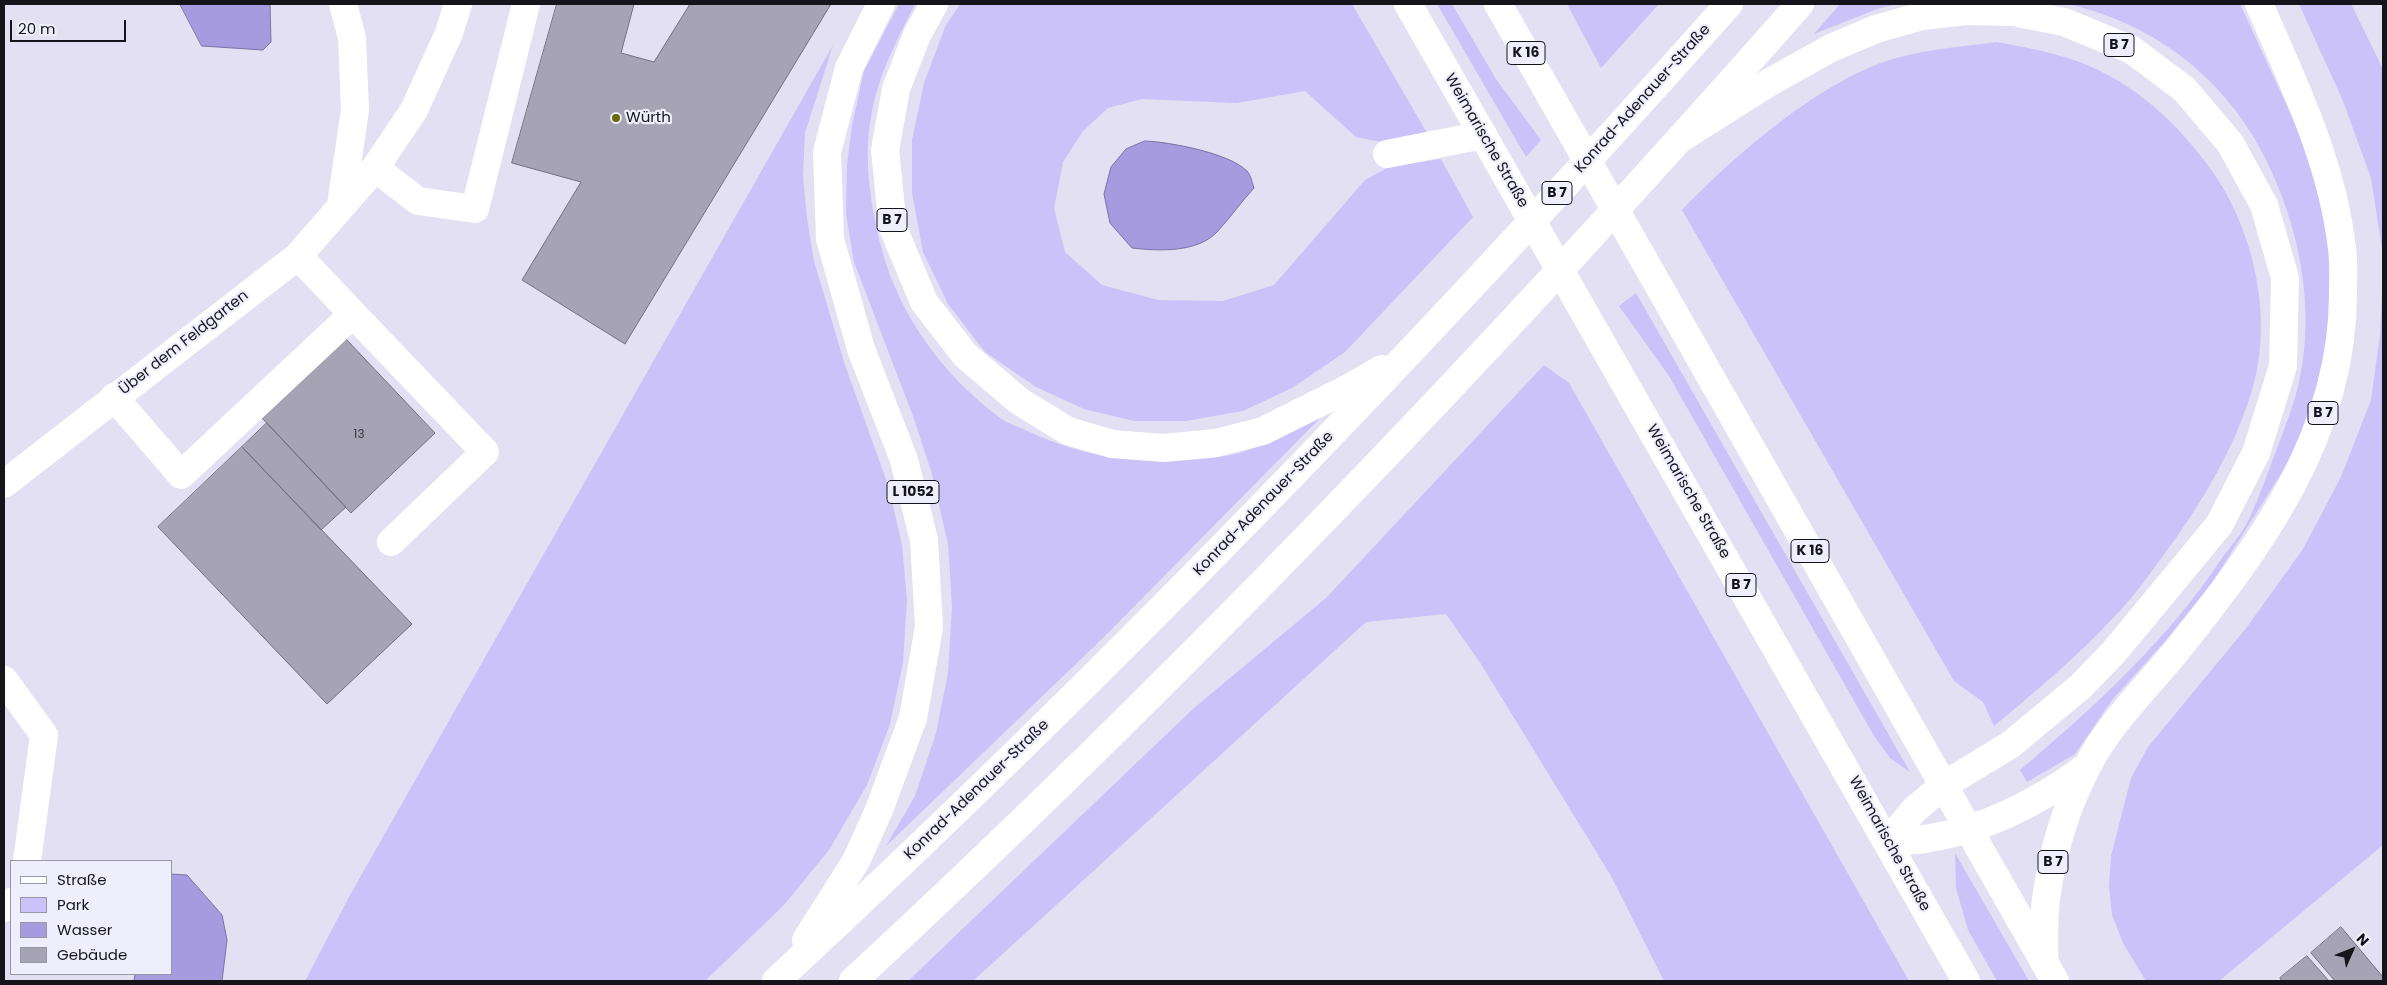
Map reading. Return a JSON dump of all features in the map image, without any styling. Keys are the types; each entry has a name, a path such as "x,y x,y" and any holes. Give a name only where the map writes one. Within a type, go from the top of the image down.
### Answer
{"main road":[{"path":"341,205 355,110 352,38 343,4"},
{"name":"Über dem Feldgarten","path":"11,478 298,256 375,168 414,110 449,33 458,4"},
{"path":"375,168 418,201 475,209 526,4"},
{"name":"L 1052","path":"781,976 856,861 879,810 913,718 929,627 924,540 904,460 861,349 830,239 827,152 849,68 881,4"},
{"name":"B 7","path":"934,4 916,35 896,89 884,150 893,228 924,302 965,355 1019,401 1068,431 1112,444 1164,448 1216,443 1270,427 1349,388 1412,352"},
{"name":"Weimarische Straße","path":"1408,4 1966,981"},
{"name":"K 16","path":"1498,4 2050,972"},
{"name":"Konrad-Adenauer-Straße","path":"781,976 893,873 1174,598 1412,352 1729,4"},
{"name":"B 7","path":"853,981 1107,739 1306,538 1492,344 1680,139 1800,4"},
{"name":"B 7","path":"2050,972 2046,901 2052,864 2072,802 2087,766 2119,720 2226,589 2273,521 2308,454 2335,378 2343,305 2343,251 2334,199 2321,149 2297,88 2259,4"},
{"name":"B 7","path":"1680,139 1770,82 1831,48 1876,29 1922,16 1966,11 2013,12 2064,22 2132,50 2184,89 2230,143 2264,205 2285,278 2283,366 2256,453 2219,525 2114,652 2080,687 2010,745 1944,785"},
{"path":"1387,154 1483,135"},
{"path":"298,256 485,452 391,542"},
{"path":"114,397 181,475 353,314"},
{"path":"4,680 44,735 27,860"},
{"path":"1888,842 1930,838 1969,829 2018,810 2050,793 2087,766"},
{"path":"1888,842 1914,810 1944,785"}],"green space":[{"path":"899,4 915,4 888,59 874,102 869,133 869,184 882,250 900,299 927,343 960,383 979,401 1008,423 1074,449 1106,456 1140,460 1189,460 1239,453 1274,440 1327,411 1105,636 886,846 915,796 936,733 948,673 952,606 948,544 932,474 913,416 854,262 846,214 847,165 852,126 864,71"},
{"path":"960,4 1352,4 1427,133 1386,143 1356,137 1305,91 1237,103 1142,99 1108,108 1083,131 1063,162 1054,208 1065,252 1102,285 1158,300 1223,301 1274,285 1365,180 1389,167 1441,159 1473,217 1345,352 1292,388 1243,411 1186,421 1134,421 1084,409 1036,387 985,352 948,304 923,252 912,193 912,140 924,83 945,27"},
{"path":"1437,4 1452,4 1496,79 1541,140 1526,157"},
{"path":"1567,4 1659,4 1601,68"},
{"path":"1840,4 1896,4 1877,9 1814,34"},
{"path":"2067,4 2240,4 2297,128 2313,169 2324,215 2333,273 2330,336 2315,409 2284,469 2212,583 2166,640 2112,700 2075,754 2027,782 2020,770 2102,698 2152,646 2199,591 2245,526 2260,492 2294,401 2303,357 2306,326 2301,266 2285,206 2261,150 2244,123 2225,98 2180,55 2154,38 2127,24 2097,12"},
{"path":"2299,4 2351,4 2383,69 2383,255 2371,178 2343,101"},
{"path":"1997,42 2065,57 2106,74 2141,96 2186,138 2200,154 2227,194 2239,220 2256,276 2261,334 2258,363 2252,390 2237,432 2217,473 2181,531 2135,593 2100,632 1994,726 1983,702 1954,681 1682,210 1754,142 1812,99 1842,81 1871,67 1900,57"},
{"path":"833,45 805,133 803,176 807,218 814,261 845,365 889,488 902,545 907,600 903,663 890,724 867,785 829,850 784,905 705,981 305,981 350,895"},
{"path":"2383,271 2383,845 2219,981 2146,981 2123,943 2112,915 2109,887 2111,856 2131,778 2148,747 2247,627 2303,549 2341,477 2371,400 2380,335"},
{"path":"1636,293 1910,772 1890,758 1874,736 1669,376 1619,306"},
{"path":"1544,365 1569,383 1909,981 1664,981 1611,876 1481,664 1446,614 1366,622 973,981 908,981 1194,708 1326,598"},
{"path":"1955,853 2029,981 1997,981 1968,930 1956,888"}],"water":[{"path":"180,4 270,4 271,42 263,50 202,46"},
{"path":"1145,141 1184,146 1227,159 1247,171 1254,188 1217,232 1199,244 1165,250 1132,248 1110,223 1104,194 1111,167 1126,149"},
{"path":"172,874 187,875 222,915 227,940 222,981 134,981 135,975 172,975"}],"building":[{"path":"557,4 634,4 621,53 654,62 690,4 831,4 625,344 522,280 581,182 512,163"},
{"path":"345,338 435,433 351,513 262,418"},
{"path":"267,423 346,507 321,530 242,447"},
{"path":"242,447 412,624 327,704 158,527"},
{"path":"2341,927 2383,977 2383,981 2335,981 2311,953"},
{"path":"2307,956 2329,981 2282,981 2280,978"}],"place":[{"name":"Würth","path":"616,118"}]}
